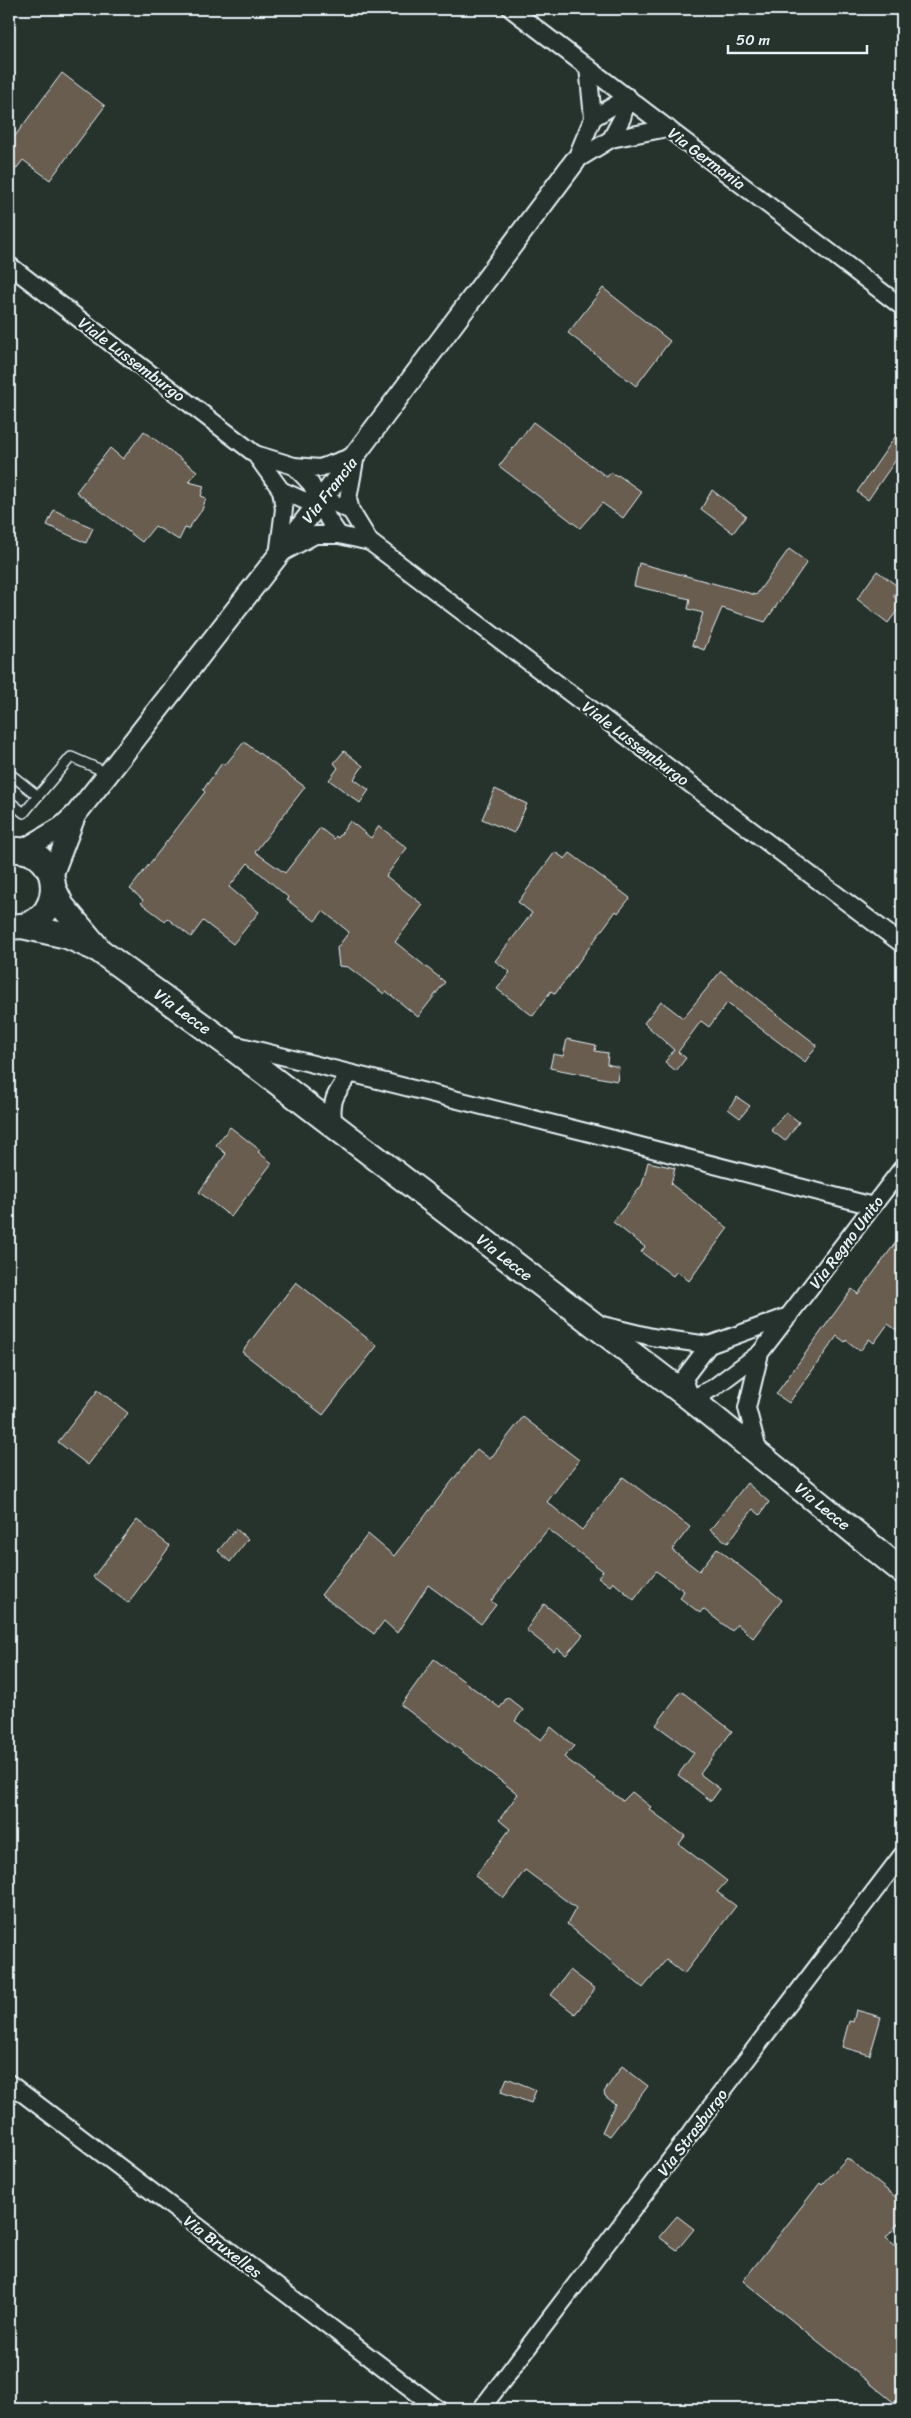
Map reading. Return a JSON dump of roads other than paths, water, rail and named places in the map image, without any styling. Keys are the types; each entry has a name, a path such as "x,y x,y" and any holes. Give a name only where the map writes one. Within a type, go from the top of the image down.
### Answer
{"main road":[{"name":"Via Lecce","path":"16,850 41,859 53,882 62,906 100,951"},
{"path":"16,926 34,921 44,913 51,902 53,882"},
{"name":"Via Lecce","path":"16,926 67,936 100,951 226,1042 691,1399 902,1571"}],"street":[{"name":"Via Germania","path":"511,9 902,307"},
{"path":"575,161 593,118 588,67"},
{"path":"593,118 628,97"},
{"path":"611,139 622,118 628,97"},
{"path":"575,161 611,139 668,128"},
{"name":"Via Francia","path":"76,814 319,504 575,161"},
{"name":"Viale Lussemburgo","path":"9,265 255,454"},
{"path":"255,454 294,466 320,468 356,455"},
{"path":"255,454 281,490 284,509 278,555"},
{"path":"356,455 348,498 351,511 370,542"},
{"path":"294,466 311,484 319,504 340,535"},
{"path":"281,490 319,504 336,504 351,511"},
{"path":"278,555 315,535 340,535 370,542"},
{"name":"Viale Lussemburgo","path":"370,542 902,944"},
{"path":"16,850 62,827 76,814"},
{"path":"53,882 76,814"},
{"path":"226,1042 607,1137 873,1206"},
{"path":"334,1125 331,1110 336,1093 350,1074"},
{"name":"Via Regno Unito","path":"760,1353 902,1168"},
{"path":"588,1321 652,1337 709,1345 789,1316"},
{"path":"709,1345 684,1378 691,1399 714,1388 760,1353"},
{"path":"759,1454 747,1408 760,1353"},
{"name":"Via Strasburgo","path":"481,2409 902,1855"},
{"name":"Via Bruxelles","path":"9,2083 438,2409"}],"lane":[{"path":"9,801 24,813 71,757 108,774"},
{"path":"9,773 38,796"}]}
